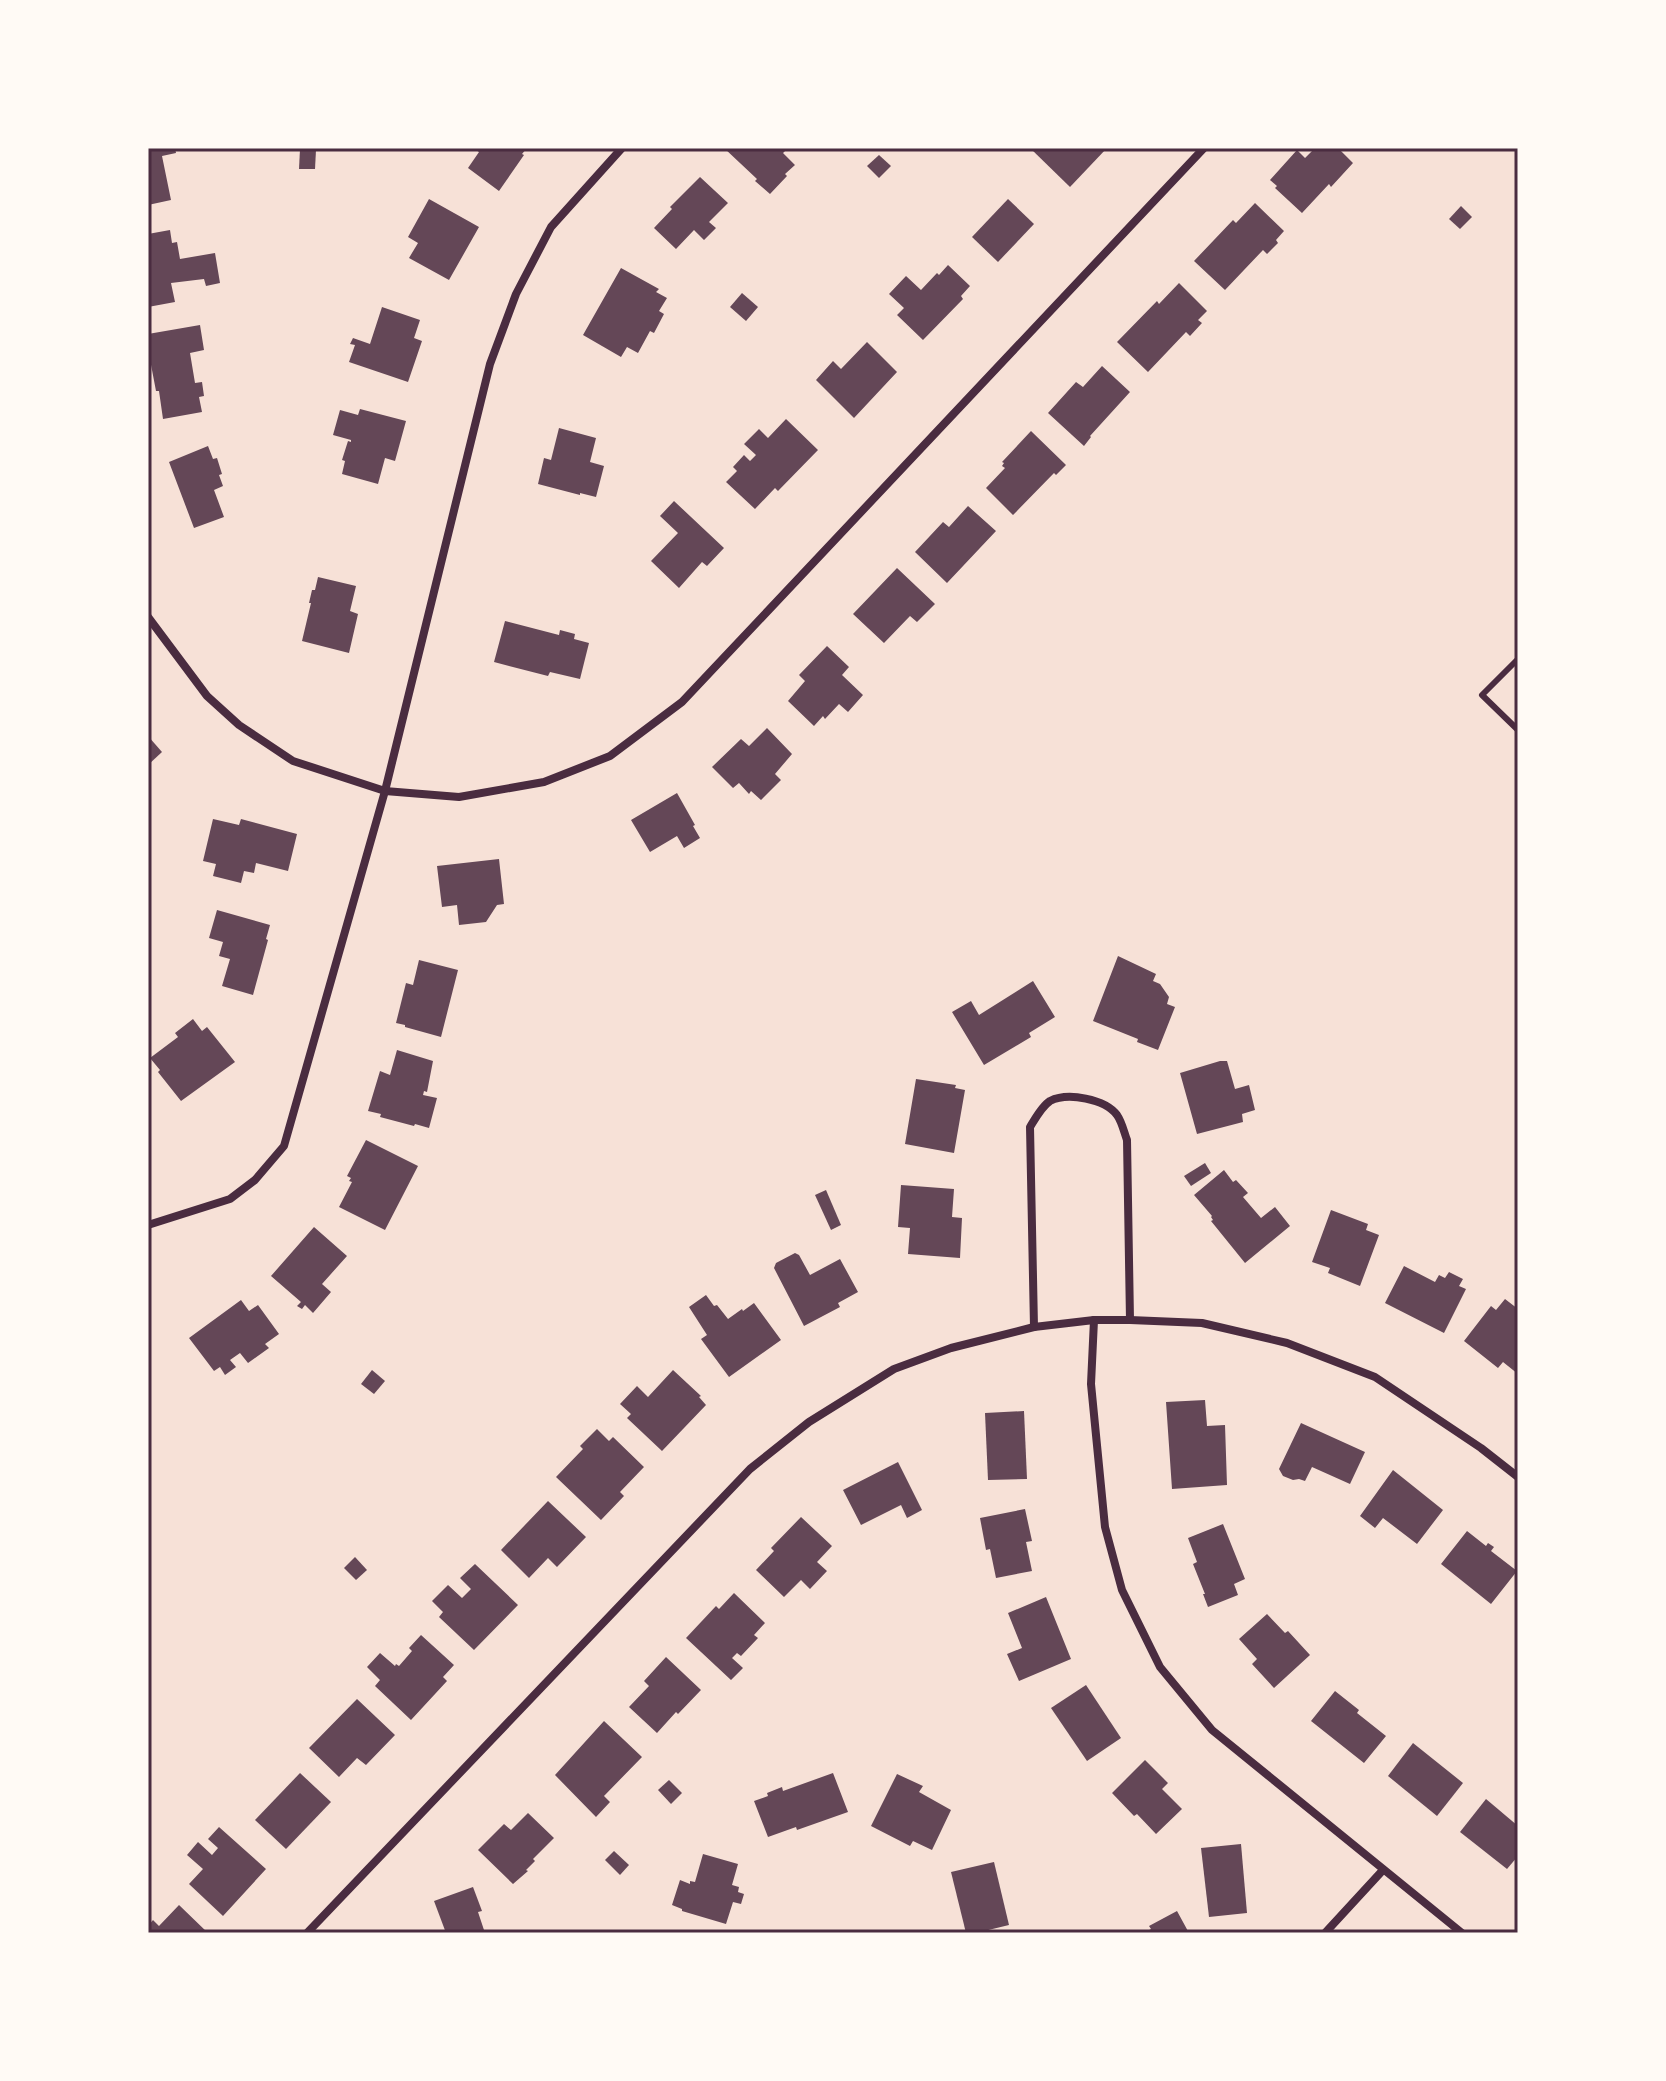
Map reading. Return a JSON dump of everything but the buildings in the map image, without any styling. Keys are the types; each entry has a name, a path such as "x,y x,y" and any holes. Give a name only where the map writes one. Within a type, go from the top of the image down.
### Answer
{"street":[{"path":"148,1225 230,1199 255,1180 284,1146 385,791 490,364 516,294 551,227 622,148"},
{"path":"148,617 207,696 239,725 293,761 385,791 459,797 544,782 610,756 682,702 1204,148"},
{"path":"1034,1327 1030,1127 1046,1104 1066,1098 1098,1100 1117,1115 1127,1140 1130,1320"},
{"path":"1094,1320 1091,1384 1105,1527 1122,1590 1160,1667 1212,1730 1462,1933"},
{"path":"307,1933 750,1469 809,1422 894,1369 951,1348 1034,1327 1094,1320 1202,1323 1287,1343 1375,1377 1481,1448 1518,1477"},
{"path":"1325,1933 1383,1870"}],"lane":[{"path":"1518,659 1482,695 1518,730"}]}
